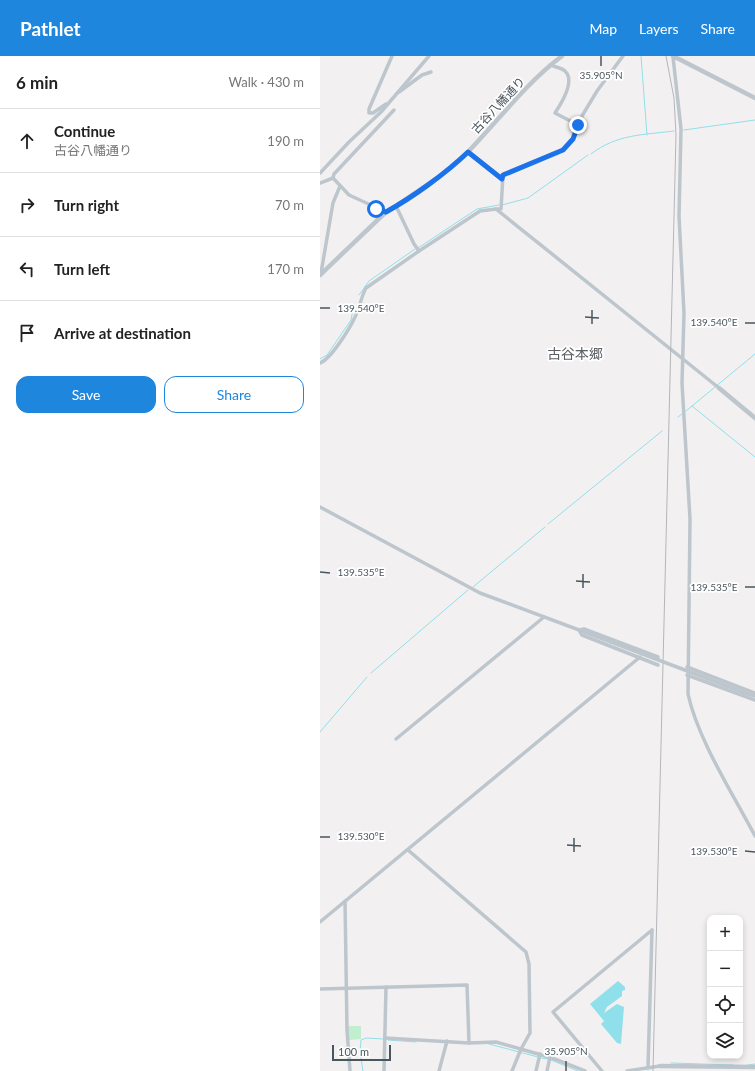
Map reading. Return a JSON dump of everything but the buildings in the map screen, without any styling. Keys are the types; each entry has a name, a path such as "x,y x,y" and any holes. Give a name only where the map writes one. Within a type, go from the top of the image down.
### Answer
{"street":[{"path":"390,101 373,113 369,113 369,109 392,56"},
{"path":"320,173 390,101 429,56"},
{"name":"古谷八幡通り","path":"321,274 386,212 447,170 468,152 550,65 562,56"},
{"path":"320,362 326,361 352,323 366,288 480,211 501,209 503,175 563,150 573,139 582,116 597,91 622,56"},
{"path":"673,56 755,98"},
{"path":"673,56 681,129 679,216 684,313 682,383 690,519 687,667 688,694 691,709 697,723 755,836"},
{"path":"550,65 565,71 568,76 567,93 555,113 578,125"},
{"path":"398,92 422,76 431,72"},
{"path":"320,183 333,178 334,174 394,110"},
{"path":"468,152 502,179"},
{"path":"333,178 349,195 386,212"},
{"path":"321,274 333,203 340,186"},
{"path":"396,206 414,244 419,251"},
{"path":"496,209 755,418"},
{"path":"320,507 474,590 755,696"},
{"path":"396,739 544,617"},
{"path":"579,630 584,629 658,657"},
{"path":"579,630 582,635 658,665"},
{"path":"320,922 640,658"},
{"path":"687,667 755,693"},
{"path":"687,674 755,700"},
{"path":"408,850 526,952 529,957 530,1033 512,1071"},
{"path":"345,901 350,1071"},
{"path":"602,1071 554,1012 652,930 648,1067"},
{"path":"320,989 467,985 470,1042"},
{"path":"384,1071 386,988"},
{"path":"385,1038 496,1042 550,1057 585,1071"},
{"path":"439,1071 447,1041"},
{"path":"536,1071 540,1054"},
{"path":"547,1071 550,1057"},
{"path":"627,1071 660,1066 691,1069 755,1067"}],"green space":[{"path":"348,1026 361,1026 361,1039 349,1040"}],"water":[{"path":"618,981 625,987 625,990 622,991 622,996 607,1007 604,1013 617,1004 624,1007 621,1044 617,1043 601,1024 604,1021 590,1004"}],"waterway":[{"path":"641,56 647,135"},
{"path":"684,130 755,120"},
{"path":"591,154 601,147 631,136 674,131"},
{"path":"502,205 528,198 588,155"},
{"path":"418,248 477,209 499,205"},
{"path":"359,295 369,281 415,249"},
{"path":"320,359 327,355 351,320 354,304"},
{"path":"686,411 755,354"},
{"path":"692,406 755,457"},
{"path":"678,417 682,414"},
{"path":"548,524 662,431"},
{"path":"473,587 545,527"},
{"path":"371,673 468,590"},
{"path":"320,732 367,677"},
{"path":"363,1071 360,1052 361,1040 366,1038 383,1039"},
{"path":"388,1040 416,1042"},
{"path":"489,1044 538,1057"},
{"path":"541,1058 548,1059"},
{"path":"551,1060 578,1071"},
{"path":"671,1063 733,1065"},
{"path":"748,1065 755,1064"}],"railway":[{"path":"653,1071 676,135 674,98 666,56"}],"district":[{"name":"古谷本郷","path":"575,353"}],"route":[{"path":"376,209 386,212 396,206 447,170 468,152 502,179 503,175 563,150 573,139 578,125"}]}
